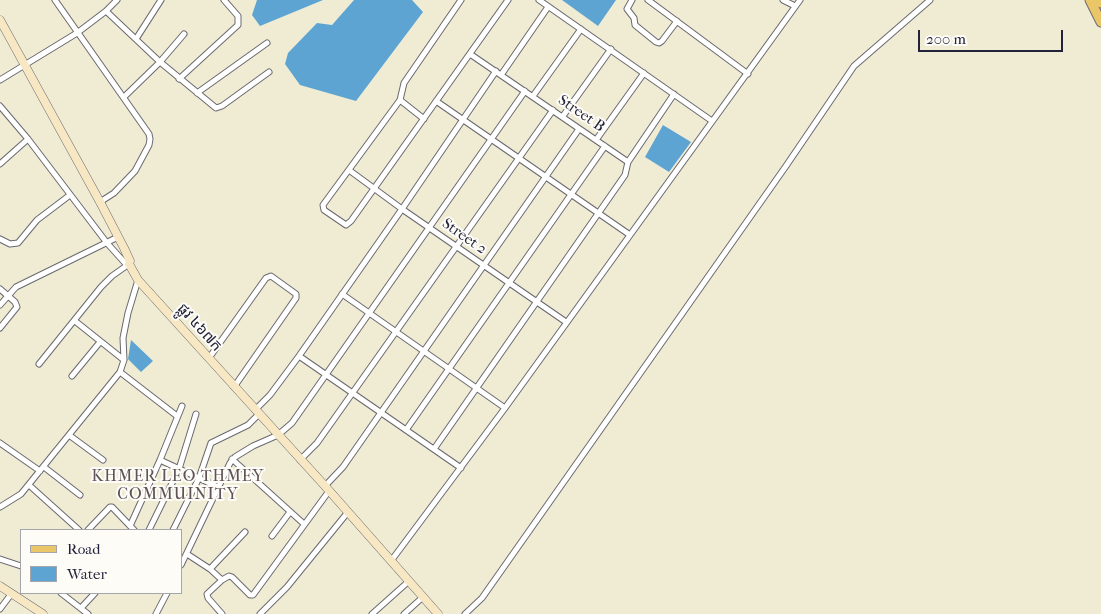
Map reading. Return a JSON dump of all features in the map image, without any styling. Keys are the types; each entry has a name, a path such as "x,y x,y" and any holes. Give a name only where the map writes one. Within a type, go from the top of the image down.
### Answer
{"main road":[{"path":"1090,0 1100,16"}],"street":[{"path":"55,0 149,134 150,139 146,151 135,171 114,193 100,202"},
{"path":"0,80 77,33 106,12 117,0"},
{"path":"136,39 162,0"},
{"path":"179,79 238,25 238,16 224,0"},
{"path":"461,0 404,83 400,100 323,205 324,210 346,225 351,221 508,0"},
{"path":"539,0 712,121"},
{"path":"632,0 627,9 634,18 634,22 656,42 662,41 677,21"},
{"path":"648,0 748,74"},
{"path":"783,0 795,6"},
{"path":"391,561 505,408 800,0"},
{"path":"465,614 482,598 786,166 854,66 930,0"},
{"path":"501,75 548,7"},
{"path":"106,12 179,79 213,106 218,107 269,72"},
{"name":"ផ្លូវ ៤៦៧ក","path":"0,20 100,202 138,280 327,488 436,613"},
{"path":"533,96 581,29"},
{"path":"124,97 160,62 184,34"},
{"path":"197,93 267,44"},
{"path":"563,116 611,49"},
{"name":"Street B","path":"470,54 628,162"},
{"path":"174,529 199,478 211,443 248,425 402,209 496,71"},
{"path":"596,140 644,73"},
{"path":"182,562 232,460 253,446 278,435 292,422 525,90"},
{"path":"434,449 625,175 628,162 674,94"},
{"path":"400,100 424,119"},
{"path":"436,101 630,235"},
{"path":"0,106 28,138 108,243 129,264 112,276 101,287 39,364"},
{"path":"300,460 317,443 553,110"},
{"path":"222,614 208,598 207,594 229,576 252,595 304,524 327,488 579,129"},
{"path":"0,164 28,138"},
{"path":"406,430 605,146"},
{"name":"Street 2","path":"349,170 402,209 566,322"},
{"path":"0,239 10,244 18,244 37,220 70,195"},
{"path":"0,305 16,287 118,237"},
{"path":"209,358 266,278 272,276 296,294 296,298 234,387"},
{"path":"0,507 17,498 120,372 124,360 123,338 138,280"},
{"path":"0,289 15,302 17,307 0,328"},
{"path":"342,294 505,408"},
{"path":"75,320 124,360"},
{"path":"72,376 100,342"},
{"path":"298,356 461,468"},
{"path":"120,372 177,416"},
{"path":"89,529 110,507 132,528 182,406"},
{"path":"149,529 179,469 196,414"},
{"path":"69,435 102,460"},
{"path":"0,444 80,495"},
{"path":"160,460 218,487"},
{"path":"232,460 304,524"},
{"path":"28,485 78,529"},
{"path":"272,536 290,512"},
{"path":"260,614 287,587 348,512"},
{"path":"210,569 244,532"},
{"path":"187,554 210,569 222,580"},
{"path":"0,559 20,566"},
{"path":"372,614 409,581"},
{"path":"0,586 43,614"},
{"path":"0,609 12,593"},
{"path":"62,594 88,614"},
{"path":"81,608 94,594"},
{"path":"156,614 166,594"},
{"path":"404,614 423,597"}],"water":[{"path":"257,0 323,0 260,26 252,15"},
{"path":"354,0 412,0 423,12 356,101 300,85 285,64 288,53 317,23 332,25"},
{"path":"562,0 616,0 598,26"},
{"path":"663,125 691,142 669,172 645,157"},
{"path":"131,340 153,361 141,372 128,359"}],"district":[{"name":"KHMER LEO THMEY COMMUINITY","path":"178,486"}]}
